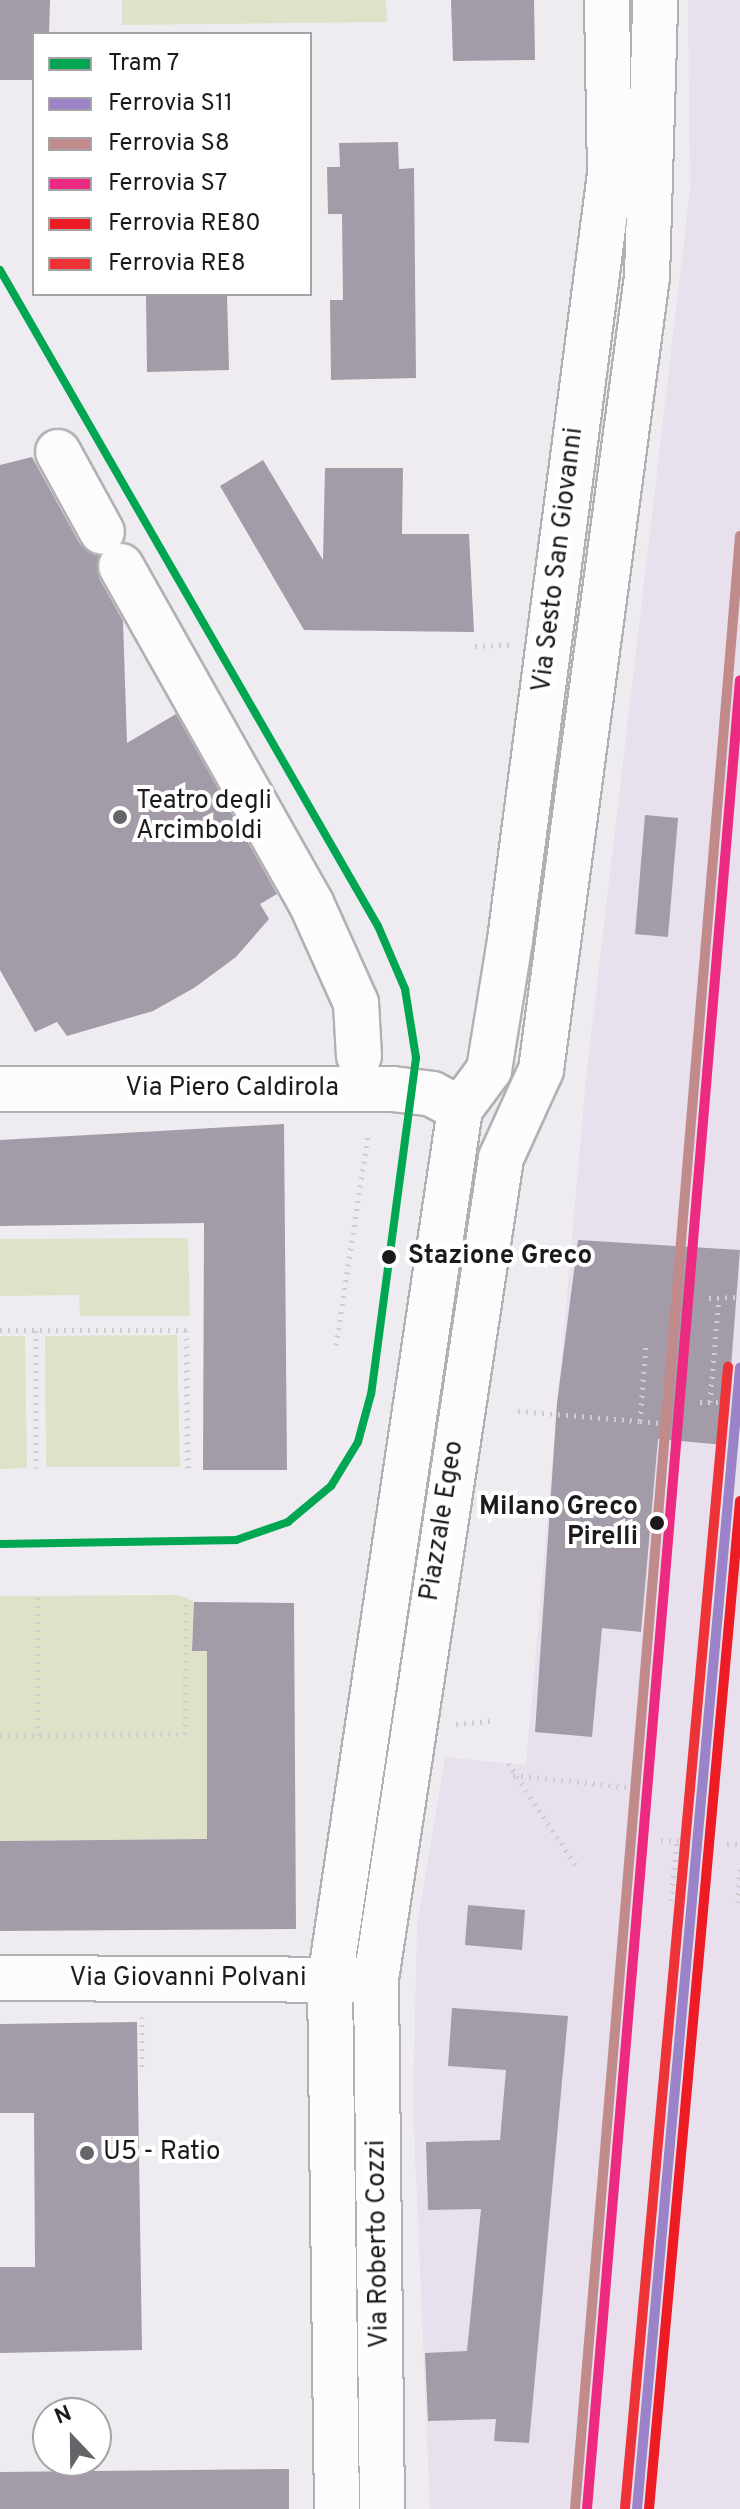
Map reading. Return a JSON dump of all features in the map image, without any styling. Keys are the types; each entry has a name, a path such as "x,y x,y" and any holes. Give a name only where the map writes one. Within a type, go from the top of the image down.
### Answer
{"street":[{"name":"Via Sesto San Giovanni","path":"460,1109 489,1070 512,924 610,174 607,0"},
{"name":"Via Sesto San Giovanni","path":"541,1070 647,277 655,0"},
{"path":"58,452 311,903 356,1003 359,1056"},
{"name":"Piazzale Egeo","path":"376,1979 501,1158 541,1070"},
{"name":"Via Piero Caldirola","path":"0,1089 393,1089 432,1094 460,1109"},
{"name":"Piazzale Egeo","path":"330,1980 460,1109"},
{"name":"Via Giovanni Polvani","path":"0,1978 376,1979"},
{"name":"Via Roberto Cozzi","path":"376,1979 382,2509"},
{"name":"Via Roberto Cozzi","path":"330,1980 337,2509"}],"path":[{"path":"475,646 518,645"},
{"path":"336,1345 353,1252 368,1135"},
{"path":"709,1298 738,1297"},
{"path":"710,1402 719,1298"},
{"path":"0,1330 186,1330 188,1469"},
{"path":"36,1330 36,1468"},
{"path":"640,1421 646,1345"},
{"path":"700,1402 729,1402"},
{"path":"518,1411 660,1423"},
{"path":"38,1596 38,1735"},
{"path":"0,1735 185,1734 186,1598"},
{"path":"508,1763 513,1775 576,1866"},
{"path":"513,1775 628,1787"},
{"path":"661,1840 690,1841"},
{"path":"671,1901 677,1841"},
{"path":"727,1844 740,1844"},
{"path":"738,1903 740,1869"},
{"path":"141,2012 142,2069"}],"shaded area":[{"path":"688,0 740,0 740,2509 430,2509 413,2104 417,1925 445,1757 526,1765 586,1078 690,190"}],"green space":[{"path":"122,0 386,0 387,22 122,25"},
{"path":"188,1238 190,1316 80,1316 79,1295 0,1296 0,1239"},
{"path":"177,1335 180,1467 46,1467 45,1336"},
{"path":"0,1336 25,1336 27,1468 0,1469"},
{"path":"179,1595 194,1602 192,1651 207,1651 207,1839 0,1841 0,1596"}],"building":[{"path":"0,0 50,0 49,32 32,32 32,80 0,80"},
{"path":"451,0 534,0 535,60 453,61"},
{"path":"398,142 399,169 414,168 416,378 331,380 330,300 343,300 342,214 328,214 327,167 340,167 339,143"},
{"path":"146,296 227,296 229,370 147,372"},
{"name":"Teatro degli Arcimboldi","path":"32,457 80,544 99,556 99,578 123,621 127,743 176,714 277,894 260,904 269,919 236,957 194,988 153,1011 67,1036 57,1022 35,1032 0,970 0,465"},
{"path":"263,460 323,560 325,468 403,468 402,534 469,534 474,632 304,630 220,486"},
{"path":"645,815 678,818 668,937 635,934"},
{"path":"284,1124 287,1470 203,1470 204,1223 0,1226 0,1140"},
{"path":"578,1240 740,1250 725,1445 658,1439 641,1632 602,1628 592,1737 535,1732 557,1403"},
{"path":"194,1602 294,1603 296,1929 0,1931 0,1841 207,1839 207,1651 192,1651"},
{"path":"468,1905 525,1910 522,1950 465,1945"},
{"path":"452,2008 568,2016 529,2443 494,2441 496,2419 428,2421 425,2353 467,2351 481,2209 428,2210 426,2142 500,2140 506,2070 448,2066"},
{"name":"U5 - Ratio","path":"137,2022 142,2350 0,2353 0,2267 35,2267 34,2113 0,2113 0,2024"},
{"path":"289,2469 289,2509 0,2509 0,2472 32,2472 32,2477 112,2477 112,2471"}],"tram line":[{"name":"7","path":"0,270 378,926 405,989 416,1058 371,1394 358,1442 331,1486 288,1522 236,1540 0,1544"}],"rail line":[{"name":"S8","path":"575,2509 740,536"},
{"name":"S7","path":"587,2509 740,680"},
{"name":"RE8","path":"625,2508 728,1367"},
{"name":"S11","path":"637,2509 740,1368"},
{"name":"RE80","path":"649,2509 740,1501"}],"place":[{"name":"Teatro degli Arcimboldi","path":"120,817"},
{"name":"Stazione Greco","path":"389,1257"},
{"name":"Milano Greco Pirelli","path":"657,1523"},
{"name":"U5 - Ratio","path":"87,2153"}]}
